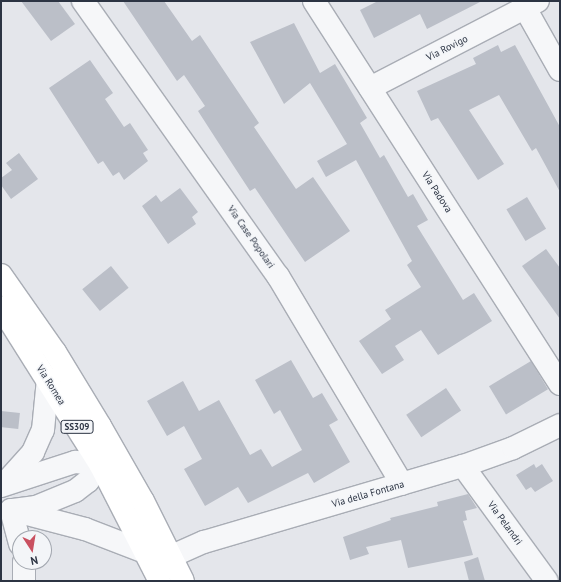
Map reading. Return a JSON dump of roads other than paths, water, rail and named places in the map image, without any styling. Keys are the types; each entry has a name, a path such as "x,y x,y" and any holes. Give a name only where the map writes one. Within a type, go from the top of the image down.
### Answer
{"main road":[{"name":"Via Romea","path":"1,275 55,352 100,426 157,527 183,581"},
{"name":"Via Romea","path":"1,306 100,464 160,581"},
{"name":"Via Romea","path":"100,426 100,464"},
{"name":"Via Romea","path":"100,464 111,469 133,502 157,527"},
{"name":"Via Romea","path":"118,499 157,547 172,556"},
{"path":"145,552 172,556 169,572 172,581"}],"street":[{"name":"Via Case Popolari","path":"84,1 278,276 402,484"},
{"name":"Via Padova","path":"314,1 560,384"},
{"name":"Via Rovigo","path":"370,88 532,4 560,70"},
{"path":"1,486 18,472 33,452 44,430 48,379"},
{"name":"Via della Fontana","path":"172,556 204,542 463,466 513,448 560,425"},
{"path":"1,486 75,462 100,464"},
{"path":"6,510 36,507 75,491 88,481 100,464"},
{"name":"Via Pelandri","path":"463,466 547,581"},
{"path":"6,510 14,530"},
{"path":"6,510 85,529 145,552"},
{"path":"24,570 24,581"}]}
